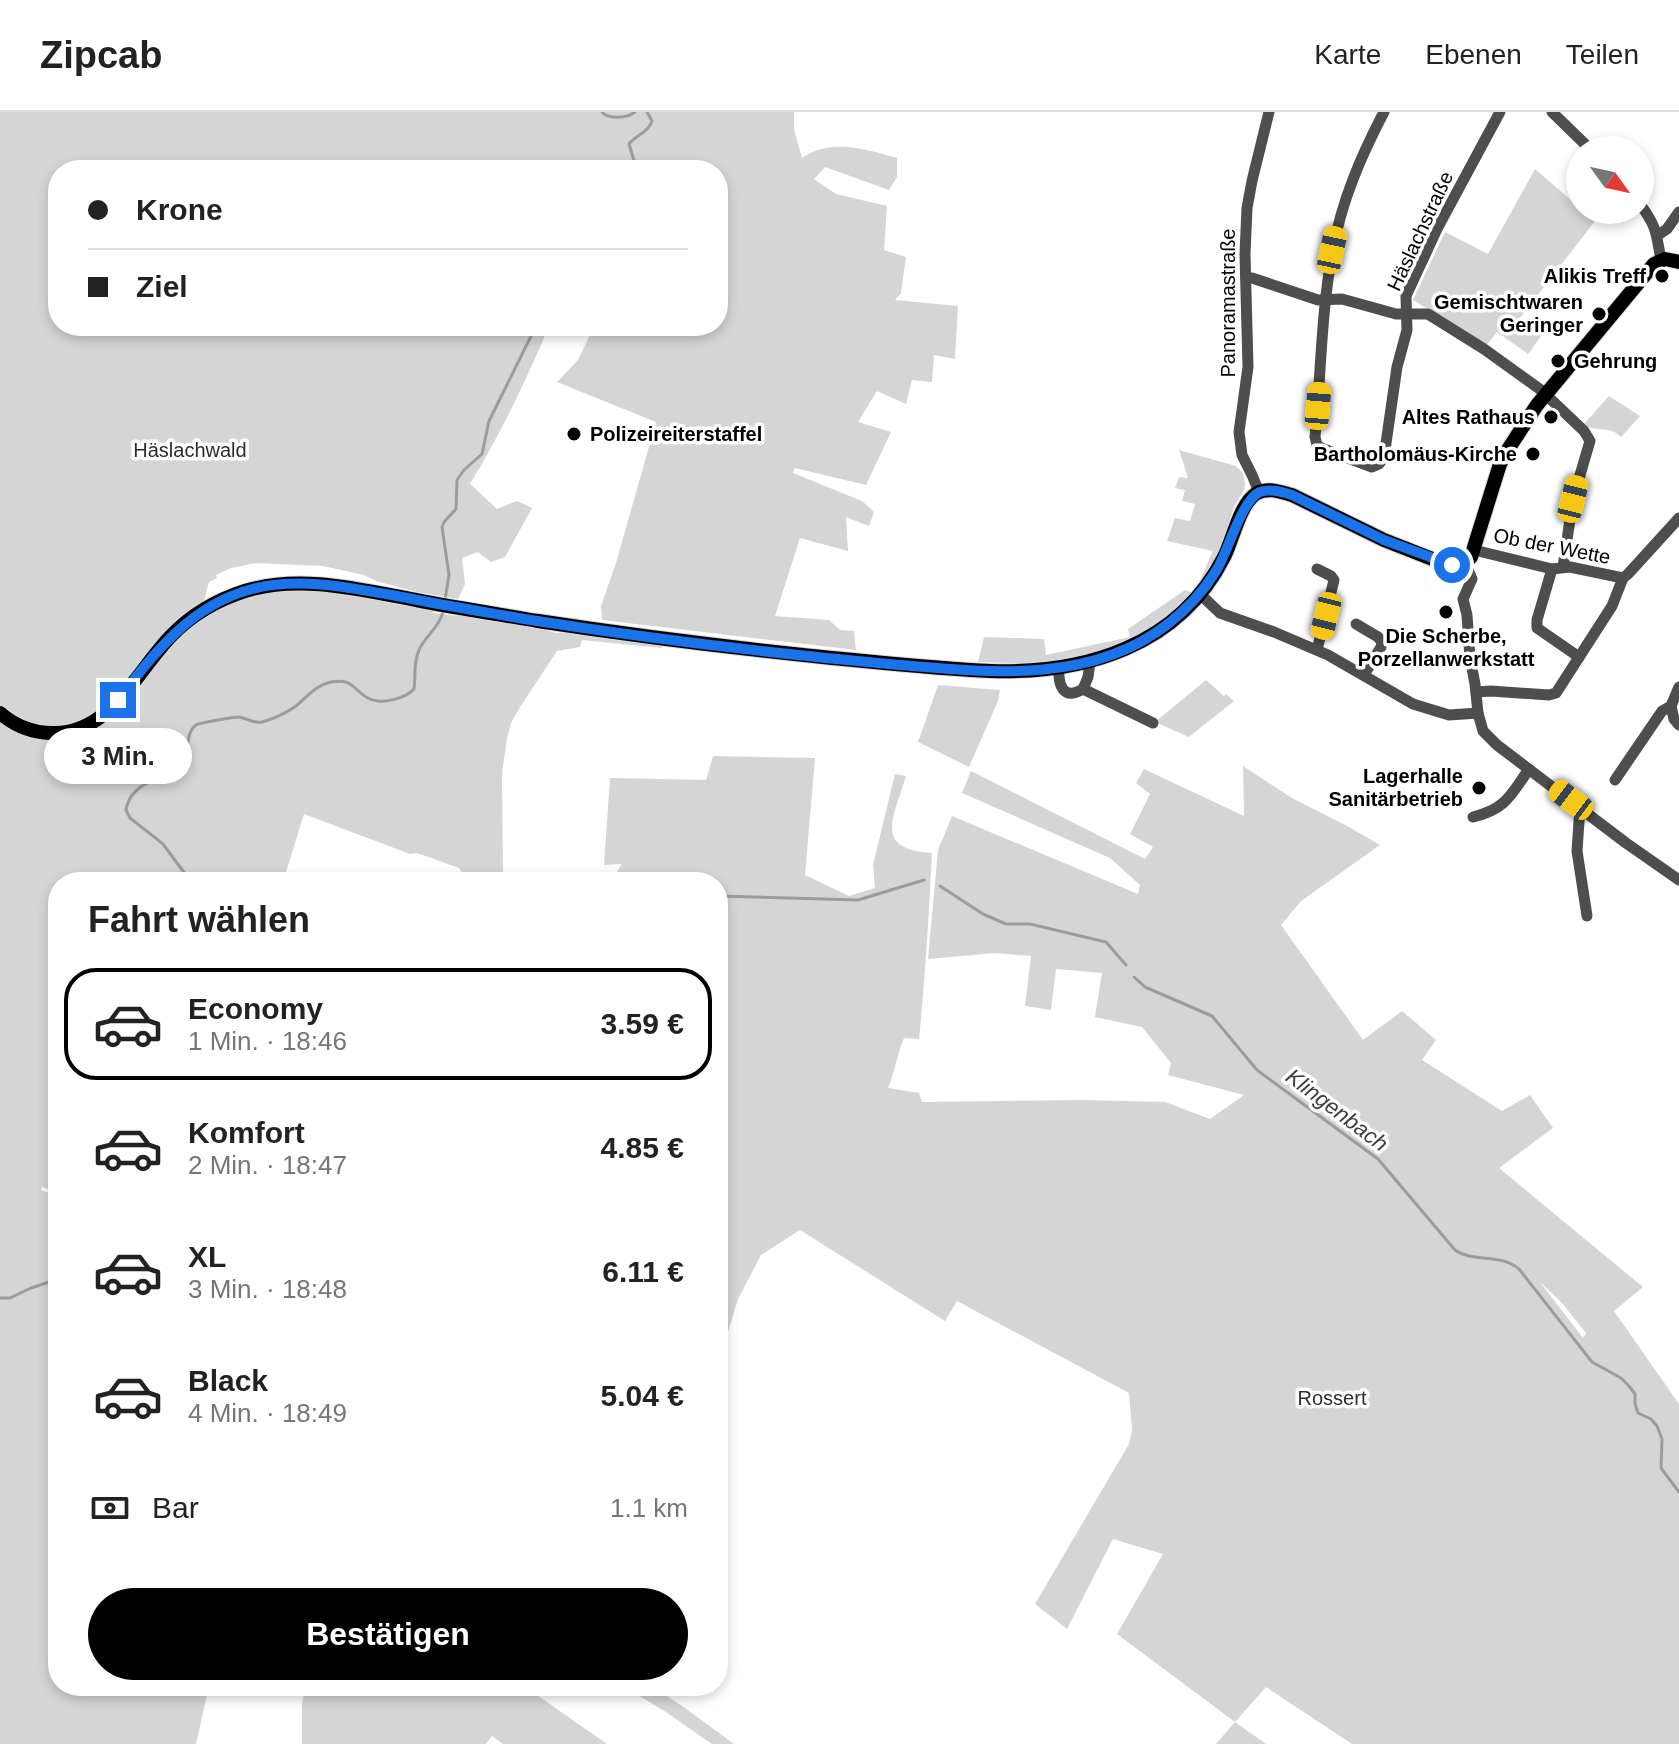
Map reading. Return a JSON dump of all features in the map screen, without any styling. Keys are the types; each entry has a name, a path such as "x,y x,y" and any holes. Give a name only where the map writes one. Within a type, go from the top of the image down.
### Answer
{"main road":[{"path":"0,713 20,726 38,732 66,732 90,724 115,704 160,648 183,625 219,601 255,588 282,584 317,584 621,633 785,653 961,670 1016,671 1059,668 1109,656 1143,641 1174,619 1200,594 1222,561 1246,505 1259,492 1272,490 1292,495 1384,540 1452,565 1469,556 1505,454 1545,394 1654,264 1672,259 1679,262"}],"street":[{"name":"Panoramastraße","path":"1259,492 1239,443 1248,367 1247,208 1269,112"},
{"path":"1326,300 1332,250 1344,202 1359,161 1384,112"},
{"name":"Häslachstraße","path":"1326,300 1315,442 1321,448 1372,467 1384,457 1397,367 1407,330 1406,296 1437,229 1500,112"},
{"path":"1552,112 1577,136"},
{"path":"1658,235 1667,229 1679,212"},
{"path":"1652,224 1658,235 1661,260"},
{"path":"1246,278 1318,300 1342,299 1396,314 1428,314 1484,349 1545,394 1584,431 1590,441 1558,568 1537,628 1579,657"},
{"path":"1476,692 1552,695 1558,692 1613,604 1623,578 1679,518"},
{"path":"1469,556 1472,579 1463,599 1478,713 1486,735 1679,880"},
{"name":"Ob der Wette","path":"1469,556 1623,578"},
{"path":"1317,569 1334,580 1317,650"},
{"path":"1200,594 1220,613 1317,650 1406,700 1449,715 1478,713"},
{"path":"1356,624 1382,642 1364,675"},
{"path":"1059,668 1060,686 1064,691 1074,693 1083,689 1090,662"},
{"path":"1679,687 1671,706 1679,725"},
{"path":"1083,689 1153,723"},
{"path":"1615,780 1662,711 1671,706"},
{"path":"1473,817 1509,799 1529,769"},
{"path":"1580,807 1577,851 1587,916"}],"green space":[{"name":"Häslachwald","path":"0,112 794,112 794,129 802,158 825,148 848,147 897,158 897,177 889,190 825,167 814,179 836,194 887,206 884,250 906,257 901,293 895,300 958,306 955,359 934,355 932,382 912,380 906,404 877,391 858,422 891,432 866,485 795,468 793,473 862,501 874,512 869,526 846,517 848,551 800,538 775,616 829,620 840,630 854,631 856,650 602,620 601,606 656,422 557,382 578,360 589,336 728,336 728,160 48,160 48,336 545,336 492,446 470,484 497,509 517,501 532,508 505,557 491,562 478,552 462,558 465,584 458,599 417,592 323,566 256,563 231,568 209,582 204,601 110,701 78,724 50,728 23,722 0,705"},
{"path":"1535,169 1566,196 1566,224 1593,224 1520,318 1542,335 1528,354 1497,332 1487,345 1413,300 1445,232 1488,254"},
{"path":"1609,396 1640,416 1621,437 1612,431 1584,424"},
{"path":"1179,450 1236,466 1243,473 1245,484 1221,547 1194,593 1213,551 1167,541 1175,518 1190,521 1195,504 1182,501 1185,490 1175,488 1179,477 1188,478"},
{"path":"277,590 325,590 433,608 433,613 457,616 458,613 543,628 555,633 662,643 662,648 582,640 580,647 557,651 520,707 507,738 502,774 503,872 462,872 459,868 417,853 410,854 304,814 286,872 48,872 48,1189 42,1187 41,1190 48,1192 48,1696 207,1696 196,1744 0,1744 0,719 76,735 193,623 230,601"},
{"path":"1185,590 1194,593 1130,642 1097,655 1042,664 978,662 984,637 1044,639 1046,655 1130,637 1128,629"},
{"path":"1206,680 1234,701 1189,737 1155,722"},
{"path":"938,685 1000,690 969,767 918,742"},
{"name":"Rossert","path":"713,756 815,758 805,875 849,896 875,888 873,865 895,774 906,776 892,828 894,838 901,845 932,853 930,900 919,1039 904,1038 888,1088 919,1093 922,1102 1165,1102 1210,1119 1244,1095 1168,1075 1171,1063 1142,1027 1095,1017 1102,973 1056,969 1051,1010 1025,1006 1031,956 995,953 928,959 938,850 952,816 1138,894 1140,885 1110,858 962,793 971,771 1145,859 1153,847 1130,834 1150,794 1136,783 1144,769 1244,816 1243,766 1292,798 1380,845 1301,901 1281,925 1363,1040 1402,1011 1436,1040 1422,1060 1502,1111 1530,1095 1553,1128 1499,1168 1643,1287 1614,1311 1679,1404 1679,1744 1352,1744 1266,1687 1235,1722 1117,1634 1163,1554 1113,1539 1067,1629 1035,1604 1129,1444 1132,1430 1129,1393 957,1301 945,1321 800,1230 761,1255 738,1299 728,1332 728,872 617,872 622,864 604,865 610,778 706,780","holes":["1540,1282 1562,1303 1586,1333 1583,1338"]},
{"path":"304,1696 538,1696 607,1744 503,1744 492,1736 486,1744 302,1744"},
{"path":"640,1696 667,1696 734,1744 712,1744"},
{"path":"1235,1722 1266,1744 1216,1744"}],"waterway":[{"path":"602,112 618,117 635,112"},
{"path":"634,160 629,144 650,125 652,121 647,112"},
{"path":"445,600 449,575 442,527 456,509 457,480 482,454 489,421 531,336"},
{"path":"184,872 163,844 130,818 126,810 132,795 140,788 157,780 176,777 183,770 189,736 196,725 239,717 256,722 266,721 296,706 316,689 338,681 348,683 373,700 385,701 405,696 414,689 419,650 443,612"},
{"name":"Klingenbach","path":"728,896 858,900 924,880"},
{"name":"Klingenbach","path":"940,886 983,914 1006,924 1030,924 1106,942 1126,965"},
{"name":"Klingenbach","path":"1134,977 1145,987 1212,1016 1257,1070 1378,1159 1455,1250 1470,1256 1504,1261 1519,1269 1592,1362 1621,1378 1635,1394 1638,1413 1657,1426 1662,1439 1661,1468 1679,1492"},
{"path":"0,1298 10,1298 48,1282"}],"place":[{"name":"Alikis Treff","path":"1662,276"},
{"name":"Gemischtwaren Geringer","path":"1599,314"},
{"name":"Gehrung","path":"1558,361"},
{"name":"Altes Rathaus","path":"1551,417"},
{"name":"Polizeireiterstaffel","path":"574,434"},
{"name":"Bartholomäus-Kirche","path":"1533,454"},
{"name":"Die Scherbe, Porzellanwerkstatt","path":"1446,612"},
{"name":"Lagerhalle Sanitärbetrieb","path":"1479,788"}],"route":[{"path":"118,700 165,642 196,615 232,595 282,584 317,584 682,641 869,662 1016,671 1090,662 1132,647 1163,628 1186,609 1204,588 1227,551 1246,505 1253,496 1267,490 1292,495 1384,540 1452,565"}]}
